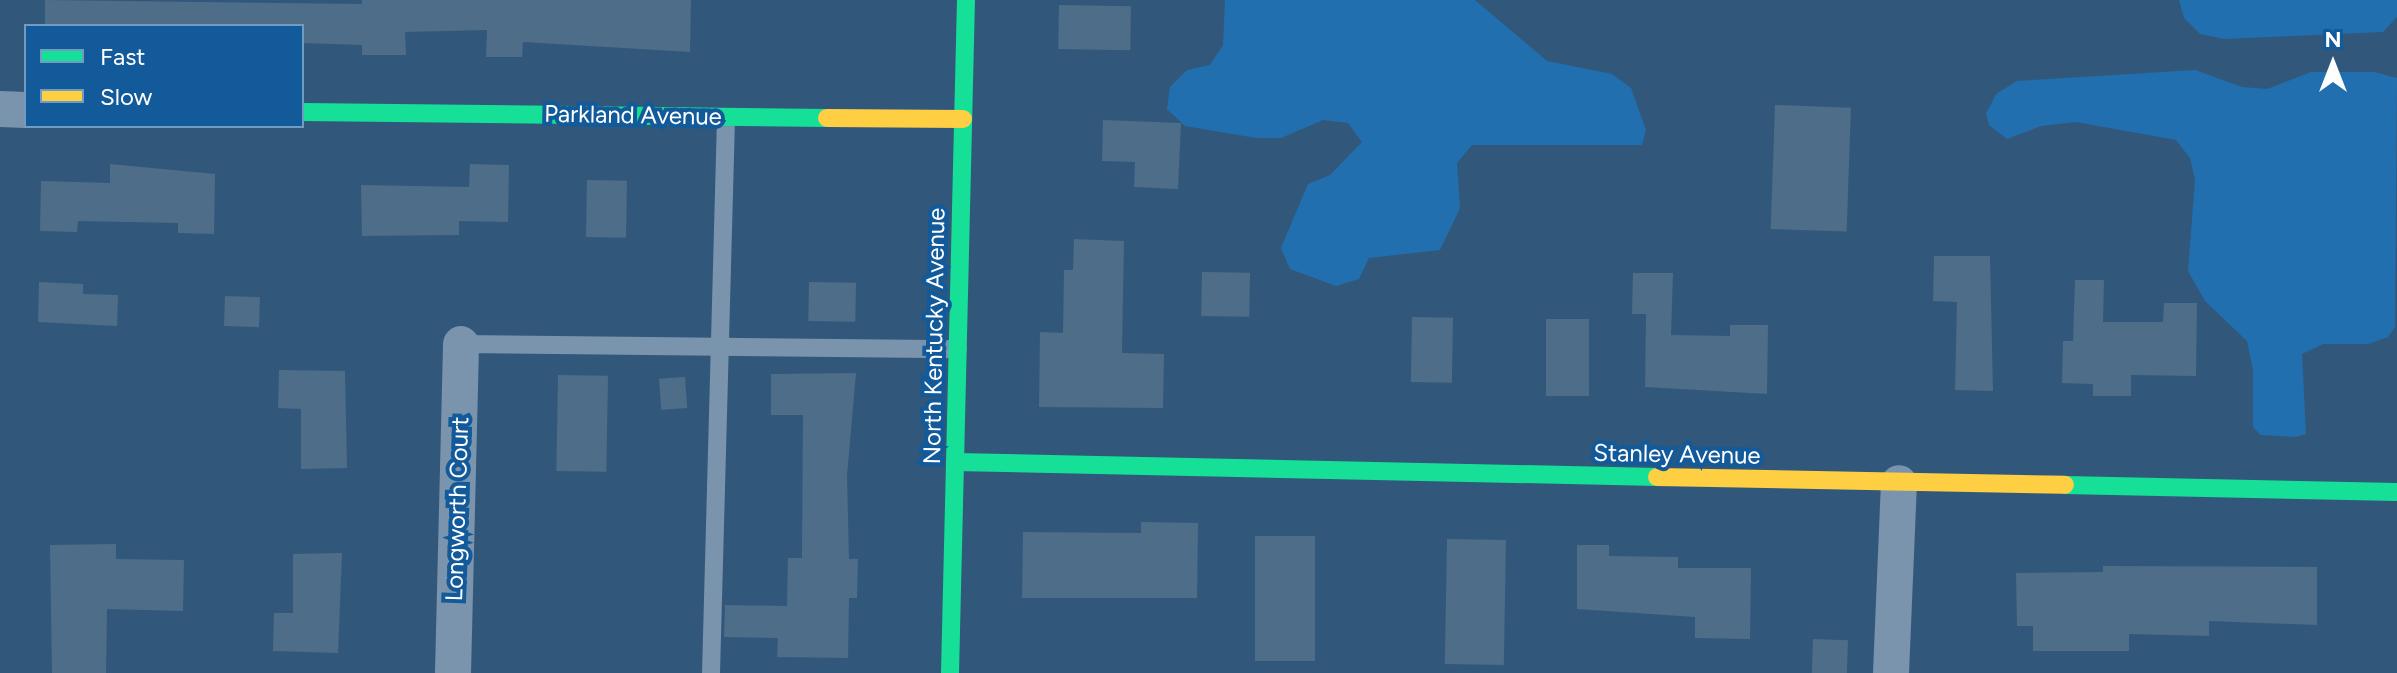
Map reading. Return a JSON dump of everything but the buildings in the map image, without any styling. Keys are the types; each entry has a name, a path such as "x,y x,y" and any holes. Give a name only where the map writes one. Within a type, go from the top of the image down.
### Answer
{"street":[{"name":"North Kentucky Avenue","path":"950,673 966,0"},
{"path":"0,109 24,110"},
{"name":"Parkland Avenue","path":"304,112 963,119"},
{"name":"Longworth Court","path":"453,673 461,344"},
{"name":"Stanley Avenue","path":"955,462 2397,492"},
{"path":"1891,673 1899,483"}],"lane":[{"path":"711,673 726,117"},
{"path":"461,344 958,349"}],"shaded area":[{"path":"1225,0 1475,0 1547,61 1612,74 1631,88 1646,130 1642,145 1472,145 1457,163 1460,208 1440,250 1369,258 1359,279 1336,286 1290,269 1281,248 1308,184 1330,175 1362,142 1348,123 1323,120 1281,138 1256,138 1185,126 1167,109 1170,87 1187,70 1210,65 1223,45"},
{"path":"2179,0 2397,0 2397,17 2383,32 2224,39 2200,34 2184,18"},
{"path":"2195,70 2242,87 2267,89 2311,72 2374,72 2397,78 2395,327 2388,337 2368,344 2323,344 2302,354 2306,434 2295,437 2261,435 2253,427 2253,370 2247,341 2205,301 2188,271 2195,180 2190,158 2176,140 2076,122 2041,126 2007,139 1989,125 1986,114 1996,94 2017,81"}],"traffic: fast":[{"path":"950,673 966,0"},
{"path":"304,112 827,118"},
{"path":"955,462 1657,477"},
{"path":"2065,485 2397,492"}],"traffic: slow":[{"path":"827,118 963,119"},
{"path":"1657,477 2065,485"}]}
